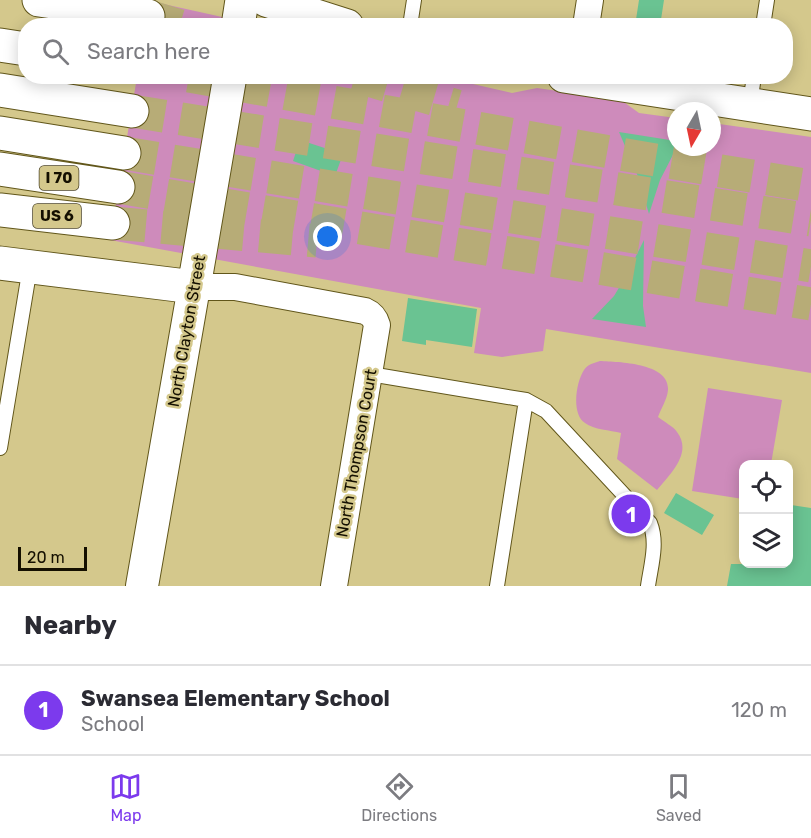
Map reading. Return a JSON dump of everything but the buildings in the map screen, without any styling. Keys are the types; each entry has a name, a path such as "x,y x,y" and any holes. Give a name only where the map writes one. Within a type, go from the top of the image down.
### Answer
{"main road":[{"path":"39,0 148,16"},
{"path":"239,18 242,0"},
{"path":"266,0 322,18"},
{"path":"0,45 18,48"},
{"name":"North Clayton Street","path":"194,287 229,84"},
{"path":"669,84 752,90 811,114"},
{"path":"0,90 132,111"},
{"path":"0,133 124,153"},
{"name":"I 70","path":"0,169 118,187"},
{"name":"US 6","path":"0,210 113,223"},
{"path":"15,264 194,287"}],"street":[{"path":"587,18 590,0"},
{"name":"North Thompson Court","path":"194,287 247,289 364,311 376,320 370,374 334,586"},
{"name":"North Clayton Street","path":"142,586 194,287"}],"lane":[{"path":"411,18 414,0"},
{"path":"764,18 767,0"},
{"path":"0,448 15,264"},
{"path":"370,374 526,400 546,411 650,523 655,540 648,586"},
{"path":"497,586 526,400"}],"shaded area":[{"path":"150,1 226,18 147,18"},
{"path":"136,84 473,84 512,93 537,88 621,100 639,113 667,117 667,156 721,156 721,124 811,137 811,373 546,329 543,351 502,357 474,353 481,308 110,240"},
{"path":"600,361 630,363 652,369 661,374 666,381 668,390 658,417 675,430 681,440 682,448 678,463 657,490 617,459 621,433 589,425 581,419 578,413 576,398 581,375 587,366"},
{"path":"708,388 782,400 772,460 739,460 739,498 692,491"}],"tunnel":[{"path":"148,16 154,18"},
{"path":"233,84 811,186"},
{"path":"382,84 457,106"},
{"path":"132,111 811,220"},
{"path":"124,153 811,266"},
{"path":"118,187 811,304"},
{"path":"113,223 317,241"}],"place":[{"name":"Swansea Elementary School","path":"631,514"}]}
